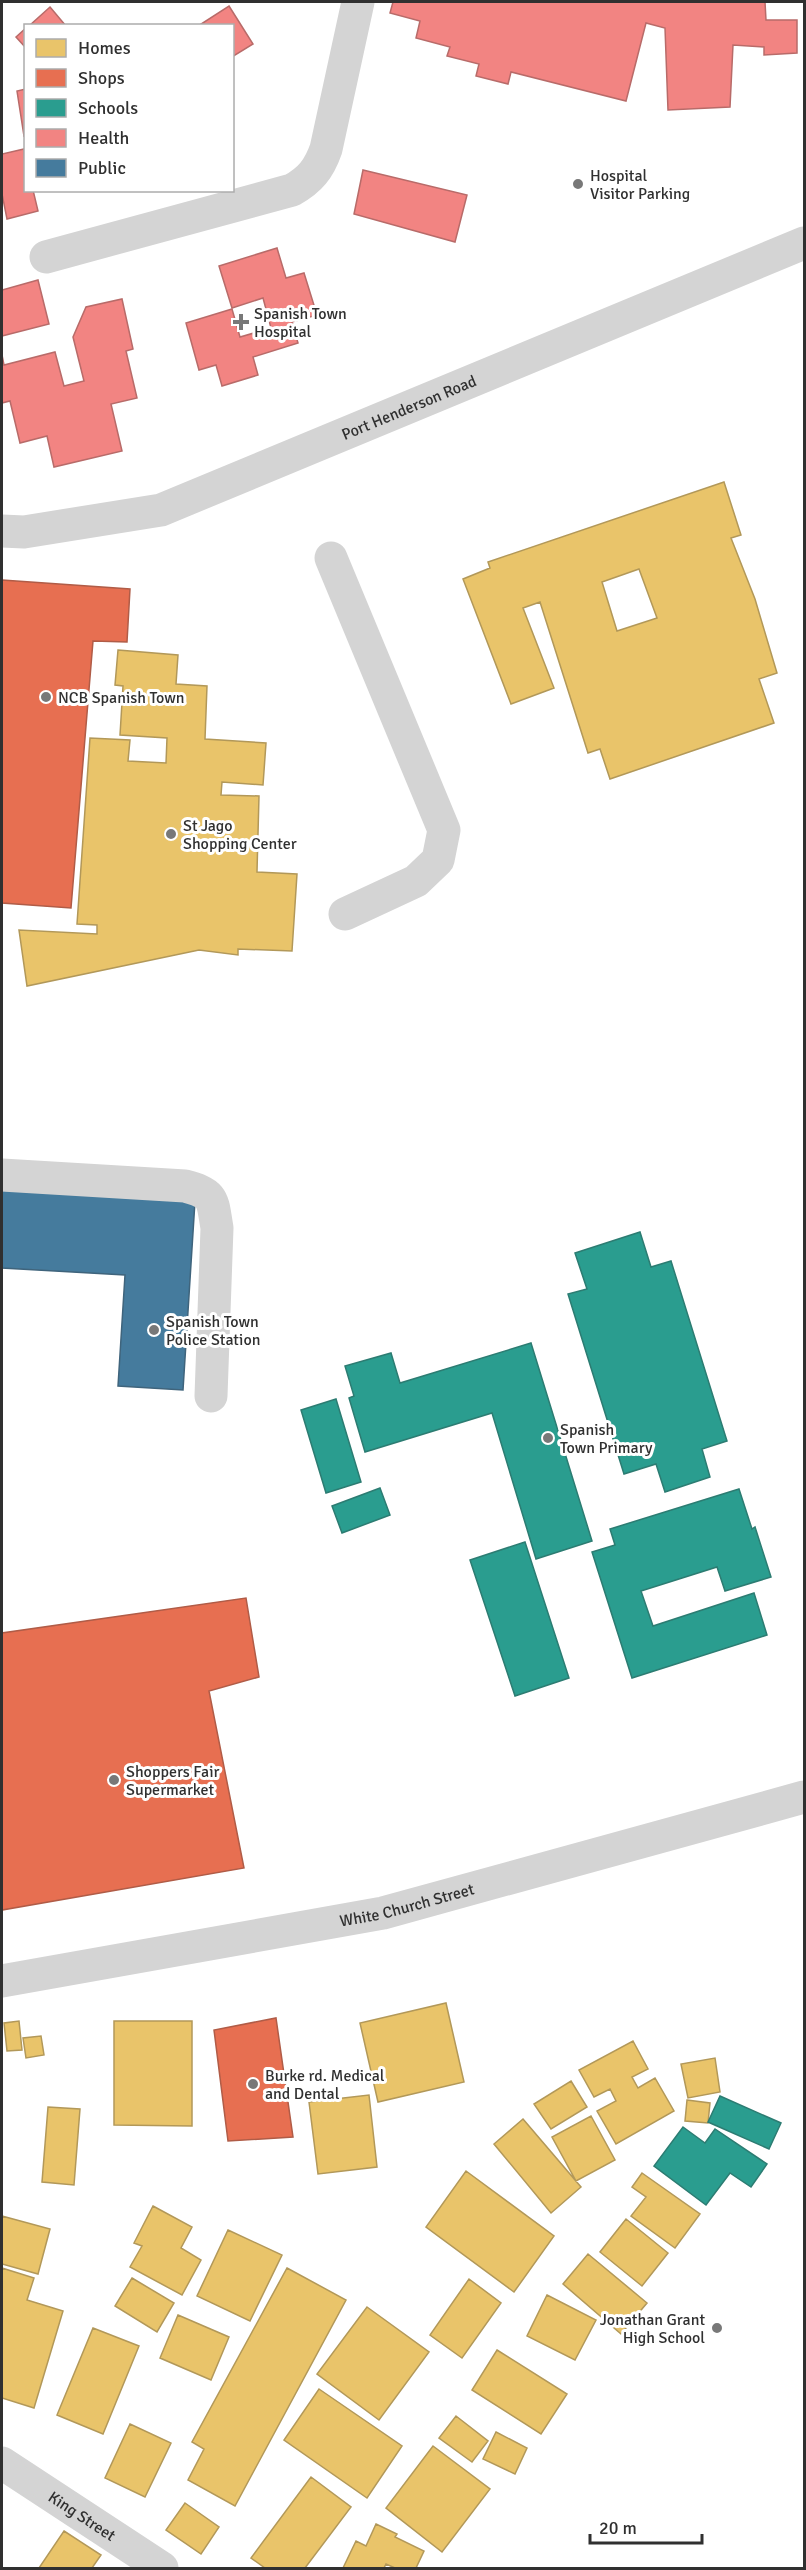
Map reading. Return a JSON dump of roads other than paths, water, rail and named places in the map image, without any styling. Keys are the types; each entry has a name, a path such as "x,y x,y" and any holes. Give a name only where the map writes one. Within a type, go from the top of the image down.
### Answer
{"street":[{"path":"46,257 292,190 308,182 320,166 326,149 358,2"},
{"name":"Port Henderson Road","path":"2,531 24,532 161,510 804,243"},
{"path":"331,558 444,830 438,860 416,881 345,914"},
{"path":"2,1175 185,1186 204,1191 213,1202 217,1228 211,1396"},
{"name":"White Church Street","path":"2,1981 383,1913 804,1797"},
{"name":"King Street","path":"2,2463 162,2568"}],"place":[{"name":"Hospital Visitor Parking","path":"578,184"},
{"name":"Spanish Town Hospital","path":"241,322"},
{"name":"NCB Spanish Town","path":"46,697"},
{"name":"St Jago Shopping Center","path":"171,834"},
{"name":"Spanish Town Police Station","path":"154,1330"},
{"name":"Spanish Town Primary","path":"548,1438"},
{"name":"Shoppers Fair Supermarket","path":"114,1780"},
{"name":"Burke rd. Medical and Dental","path":"253,2084"},
{"name":"Jonathan Grant High School","path":"717,2328"}]}
